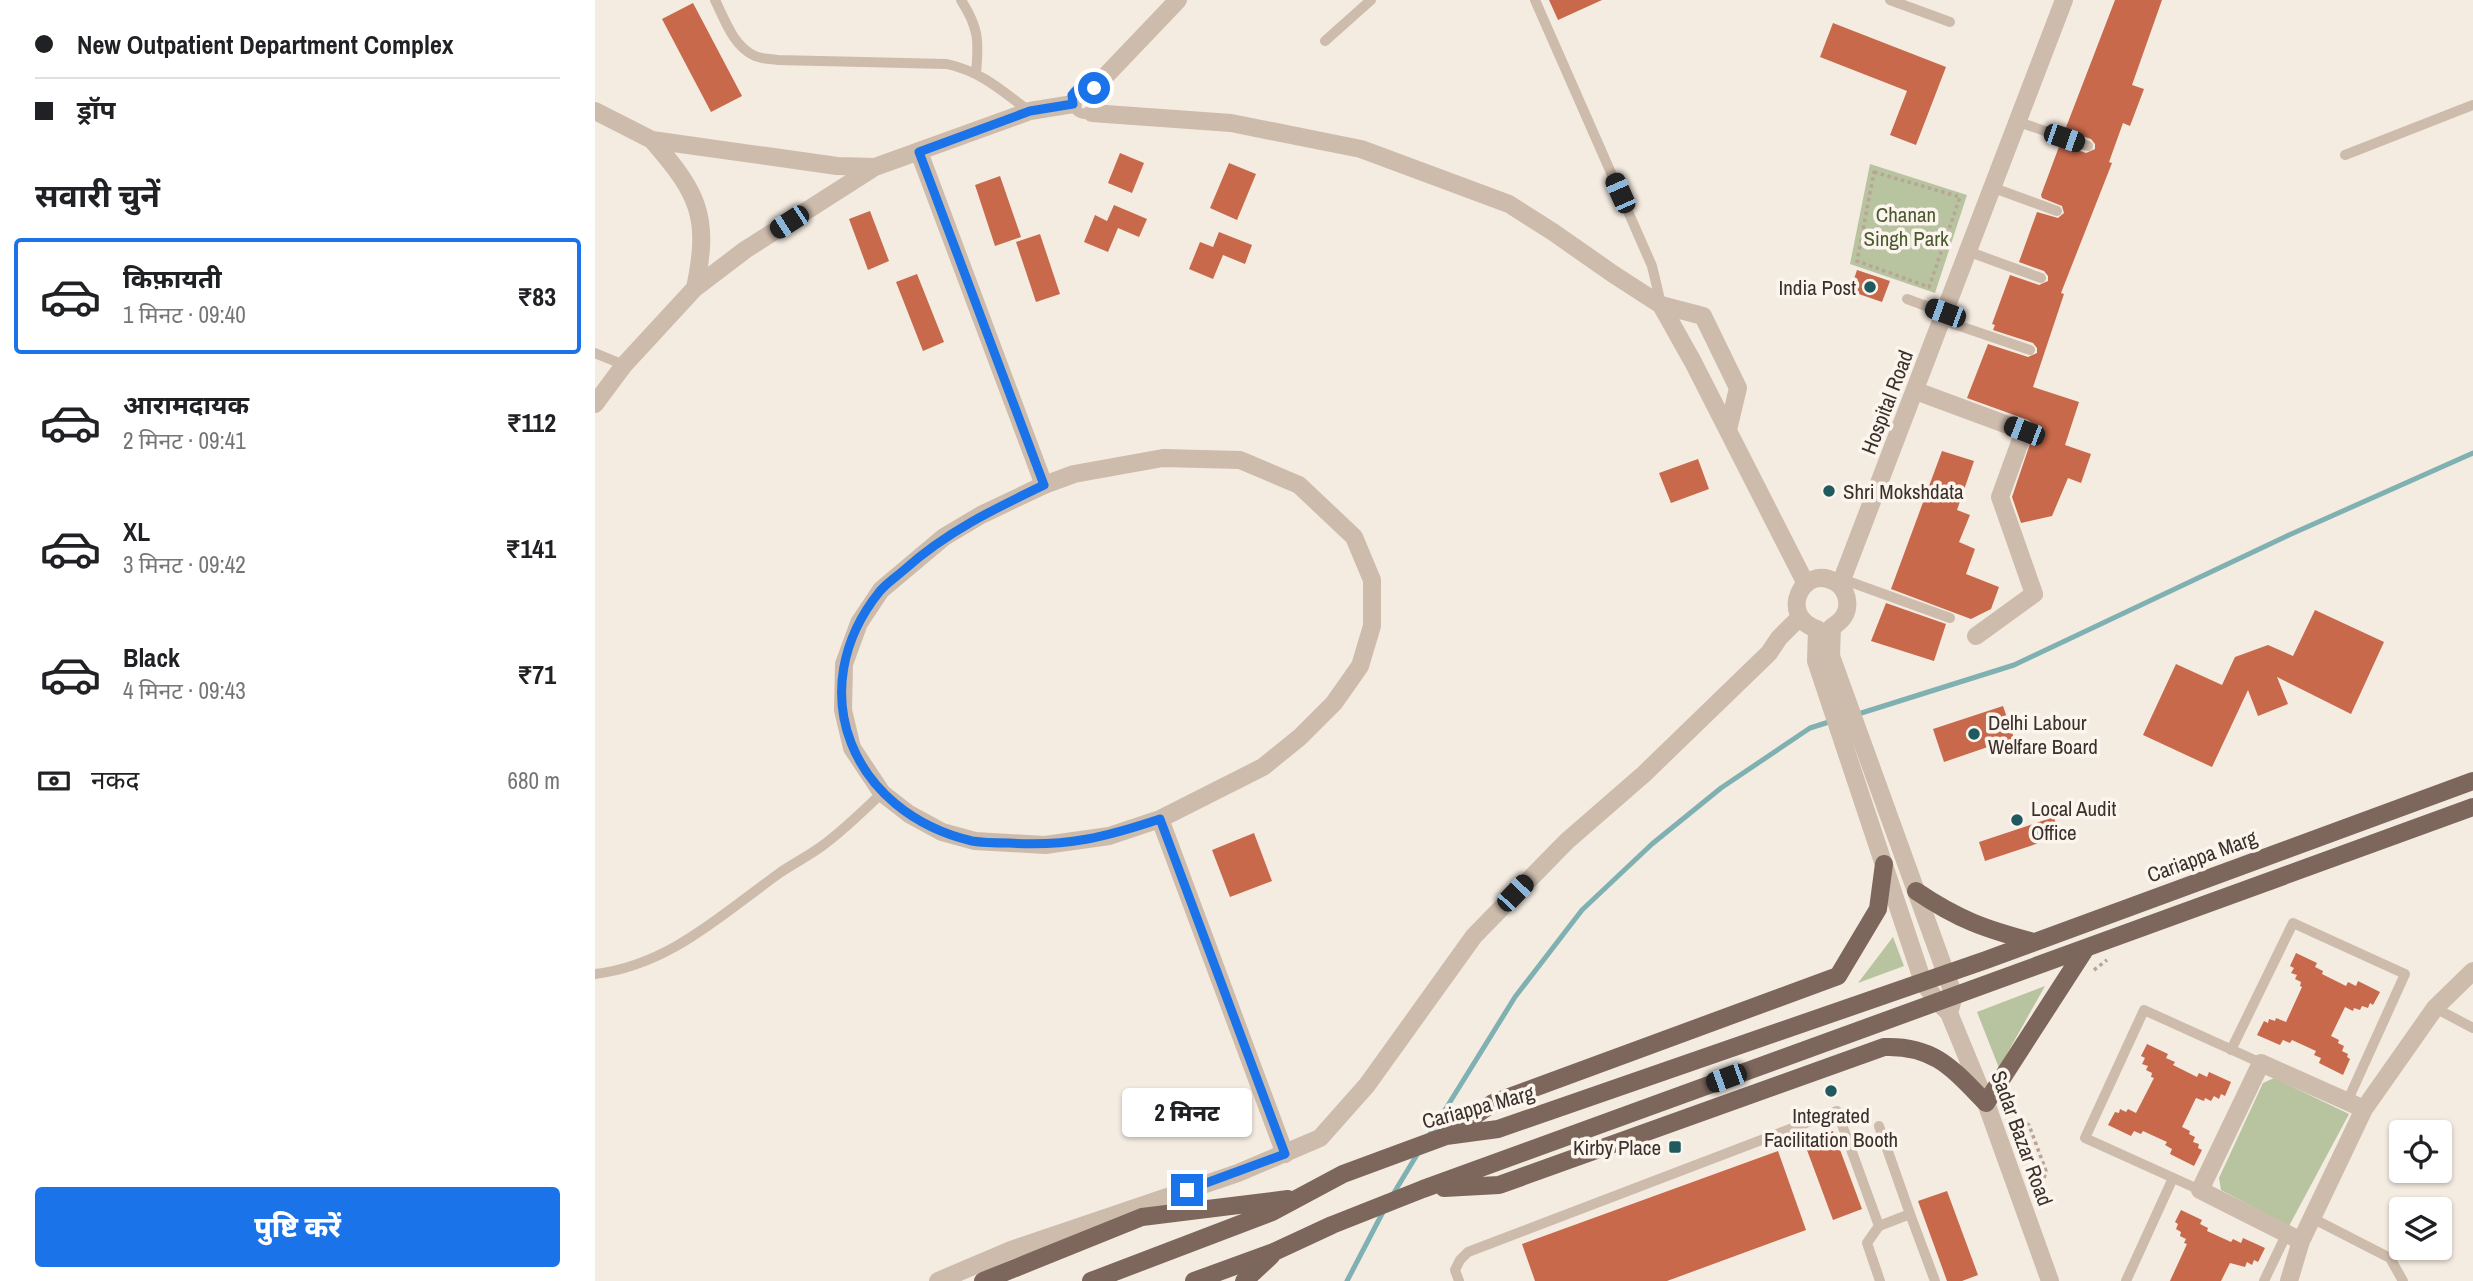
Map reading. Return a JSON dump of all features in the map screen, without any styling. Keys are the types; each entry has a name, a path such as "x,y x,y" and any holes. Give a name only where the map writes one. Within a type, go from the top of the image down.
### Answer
{"main road":[{"name":"Cariappa Marg","path":"1091,1281 1272,1212 1343,1174 1445,1136 1498,1129 1946,974 2473,781"},
{"path":"1194,1281 1276,1251 1332,1225 1423,1189 1947,1004 2086,948 2473,807"},
{"path":"2314,839 2322,862"},
{"path":"1445,1136 1493,1103 1838,976 1878,909 1884,864"},
{"path":"1916,891 1949,913 1988,930 2034,942"},
{"path":"1423,1189 1499,1185 1884,1047 1913,1048 1939,1058 1986,1103 2086,948"},
{"path":"983,1281 1142,1217 1299,1197"},
{"path":"1244,1281 1276,1251"}],"street":[{"path":"1094,88 1178,0"},
{"name":"Hospital Road","path":"1841,582 2064,0"},
{"path":"595,404 624,365 695,288 745,250 875,167 1030,111 1073,104"},
{"path":"595,111 652,140 837,166 875,167"},
{"path":"1092,113 1231,122 1361,149 1509,204 1661,305 1703,316 1738,388 1728,430"},
{"path":"652,140 689,189 701,216 702,256 695,288"},
{"path":"919,152 1044,485"},
{"path":"1661,305 1806,584"},
{"path":"1916,391 2024,431 2000,497 2034,594 1976,636"},
{"path":"1163,458 1240,460 1299,485 1354,537 1373,580 1372,626 1360,666 1334,703 1300,737 1263,767 1160,819 1109,836 1045,845 975,841 942,832 909,814 882,793 852,748 843,710 844,664 859,623 881,590 944,537 981,515 1044,485 1074,474 1163,458"},
{"path":"1827,578 1841,582 1847,597 1847,612 1843,618 1825,628 1810,627 1800,617 1796,603 1806,584 1812,580 1827,578"},
{"path":"938,1281 1011,1250 1238,1173 1320,1138 1367,1084 1474,936 1567,841 1644,774 1769,653 1779,638 1800,617"},
{"path":"1825,628 1816,661 1830,676 1854,746 1916,891 1946,974 1947,1004"},
{"path":"1854,746 1884,864 1923,982 1947,1004"},
{"path":"1160,819 1285,1154"},
{"path":"2289,1281 2293,1238 2312,1219 2355,1105 2435,1008 2473,971"},
{"name":"Sadar Bazar Road","path":"1947,1004 2050,1281"},
{"path":"2293,1238 2200,1191 2261,1063 2355,1105"}],"lane":[{"path":"715,0 731,34 742,47 756,57 818,62 947,64 976,73 1030,111"},
{"path":"961,0 977,28 979,46 976,73"},
{"path":"1325,41 1371,0"},
{"path":"1535,0 1652,266 1661,305"},
{"path":"1890,0 1950,22"},
{"path":"1089,86 1100,96 1100,102 1092,113 1080,113 1073,104 1072,95 1079,88 1089,86"},
{"path":"2345,155 2473,106"},
{"path":"2016,121 2088,146"},
{"path":"1991,187 2057,211"},
{"path":"1967,251 2041,278"},
{"path":"1907,299 2030,350"},
{"path":"595,353 624,365"},
{"path":"1841,582 1950,618"},
{"path":"595,974 637,965 663,955 715,923 826,843 882,793"},
{"path":"2231,1050 2293,923 2405,974 2355,1105"},
{"path":"2435,1008 2473,1028"},
{"path":"2200,1191 2085,1138 2144,1010 2261,1063"},
{"path":"1459,1281 1455,1270 1468,1252 1837,1111 1879,1226"},
{"path":"1878,1126 1935,1281"},
{"path":"2126,1281 2173,1178"},
{"path":"1880,1281 1867,1243 1879,1226 1910,1213"},
{"path":"2312,1219 2390,1258 2403,1281"},
{"path":"2264,1281 2293,1238"}],"path":[{"path":"1874,172 1960,197 1958,202 1929,287 1857,261 1874,172"},
{"path":"2087,975 2104,961 2114,957"},
{"path":"2018,1087 2005,1111 2029,1125 2046,1171 2038,1195 2043,1208"}],"green space":[{"name":"Chanan Singh Park","path":"1870,164 1967,195 1935,293 1850,264"},
{"path":"1893,937 1904,966 1858,983"},
{"path":"2045,986 1999,1068 1977,1012"},
{"path":"2274,1078 2349,1114 2289,1226 2221,1190 2219,1178 2263,1083"}],"building":[{"path":"1549,0 1602,0 1558,20"},
{"path":"2115,0 2162,0 2132,85 2144,89 2130,126 2123,123 2109,162 2112,163 2061,293 2064,294 2033,387 2079,402 2065,445 2091,454 2081,483 2068,478 2052,516 2021,523 2012,497 2036,426 2028,420 1967,398 1988,344 2028,357 2037,353 2033,343 1993,330 1995,325 1992,324 2010,275 2039,285 2048,281 2044,271 2019,262 2037,212 2058,218 2064,213 2062,206 2042,198 2041,195 2060,144 2086,153 2095,149 2091,139 2065,130"},
{"path":"693,3 742,96 711,112 662,19"},
{"path":"1833,23 1946,67 1916,145 1890,135 1907,91 1820,57"},
{"path":"1120,153 1144,163 1132,193 1108,183"},
{"path":"1229,163 1256,174 1237,220 1210,208"},
{"path":"1000,176 1021,237 995,246 975,185"},
{"path":"1114,205 1147,219 1139,237 1118,228 1108,252 1084,242 1095,215 1107,221"},
{"path":"870,211 889,261 868,270 849,219"},
{"path":"1219,232 1252,245 1245,264 1223,255 1213,279 1189,269 1200,242 1213,247"},
{"path":"1040,234 1060,294 1036,302 1016,242"},
{"path":"1857,270 1890,281 1882,302 1850,291"},
{"path":"917,274 944,342 923,351 896,282"},
{"path":"1942,451 1974,461 1957,510 1970,515 1959,542 1975,549 1966,574 1999,587 1991,609 1971,619 1891,589"},
{"path":"1698,459 1709,489 1671,503 1659,473"},
{"path":"1886,603 1946,624 1934,661 1871,641"},
{"path":"2315,610 2384,642 2351,714 2277,677 2288,704 2258,716 2248,690 2212,767 2143,735 2176,664 2222,685 2235,657 2268,645 2293,656"},
{"name":"Delhi Labour Welfare Board","path":"2003,706 2014,738 1944,762 1933,729"},
{"path":"2054,817 2060,836 1985,861 1979,842"},
{"path":"1254,833 1272,881 1230,897 1212,850"},
{"path":"2296,953 2317,963 2315,967 2323,971 2322,974 2346,986 2348,982 2356,986 2358,981 2380,992 2373,1005 2370,1003 2368,1008 2362,1006 2360,1010 2354,1008 2353,1011 2345,1007 2331,1036 2344,1046 2342,1051 2348,1054 2350,1059 2343,1075 2319,1063 2321,1058 2314,1055 2316,1051 2292,1040 2290,1043 2283,1040 2280,1045 2257,1035 2264,1021 2268,1023 2269,1019 2275,1021 2276,1018 2286,1022 2302,987 2301,982 2295,979 2297,975 2291,973 2294,968 2290,966"},
{"path":"2147,1044 2168,1054 2166,1058 2175,1062 2173,1065 2197,1077 2199,1073 2207,1077 2209,1072 2231,1082 2225,1096 2221,1094 2219,1099 2214,1096 2211,1101 2196,1098 2182,1127 2190,1131 2189,1134 2195,1137 2193,1142 2199,1144 2198,1148 2202,1150 2194,1166 2170,1154 2172,1149 2165,1145 2167,1142 2143,1131 2141,1134 2134,1131 2131,1136 2108,1125 2115,1112 2119,1113 2120,1109 2136,1113 2154,1078 2151,1077 2152,1073 2146,1070 2148,1066 2142,1064 2145,1058 2141,1056"},
{"path":"1833,1131 1862,1209 1833,1220 1804,1142"},
{"path":"1778,1151 1806,1230 1667,1281 1535,1281 1522,1244"},
{"path":"1947,1191 1978,1275 1962,1281 1947,1281 1918,1201"},
{"path":"2181,1210 2202,1220 2200,1224 2208,1228 2207,1231 2231,1242 2233,1239 2241,1243 2243,1238 2265,1248 2258,1262 2254,1260 2252,1265 2247,1262 2245,1267 2230,1263 2221,1281 2170,1281 2187,1244 2184,1243 2186,1239 2180,1236 2181,1232 2176,1229 2178,1224 2175,1222"}],"waterway":[{"path":"1855,715 2014,665 2289,535 2473,453"},
{"path":"1427,1139 1515,997 1582,910 1652,844 1721,788 1810,728 1832,721"},
{"path":"1392,1196 1418,1153"},
{"path":"1347,1281 1384,1210"}],"place":[{"name":"India Post","path":"1870,287"},
{"name":"Shri Mokshdata","path":"1829,491"},
{"name":"Delhi Labour Welfare Board","path":"1974,734"},
{"name":"Local Audit Office","path":"2017,820"},
{"name":"Integrated Facilitation Booth","path":"1831,1091"},
{"name":"Kirby Place","path":"1675,1147"}],"route":[{"path":"1094,88 1084,86 1075,91 1072,95 1073,104 1030,111 919,152 1044,485 981,515 944,537 881,590 859,623 844,664 843,710 852,748 882,793 909,814 942,832 975,841 1045,845 1109,836 1160,819 1285,1154 1187,1190"}]}
